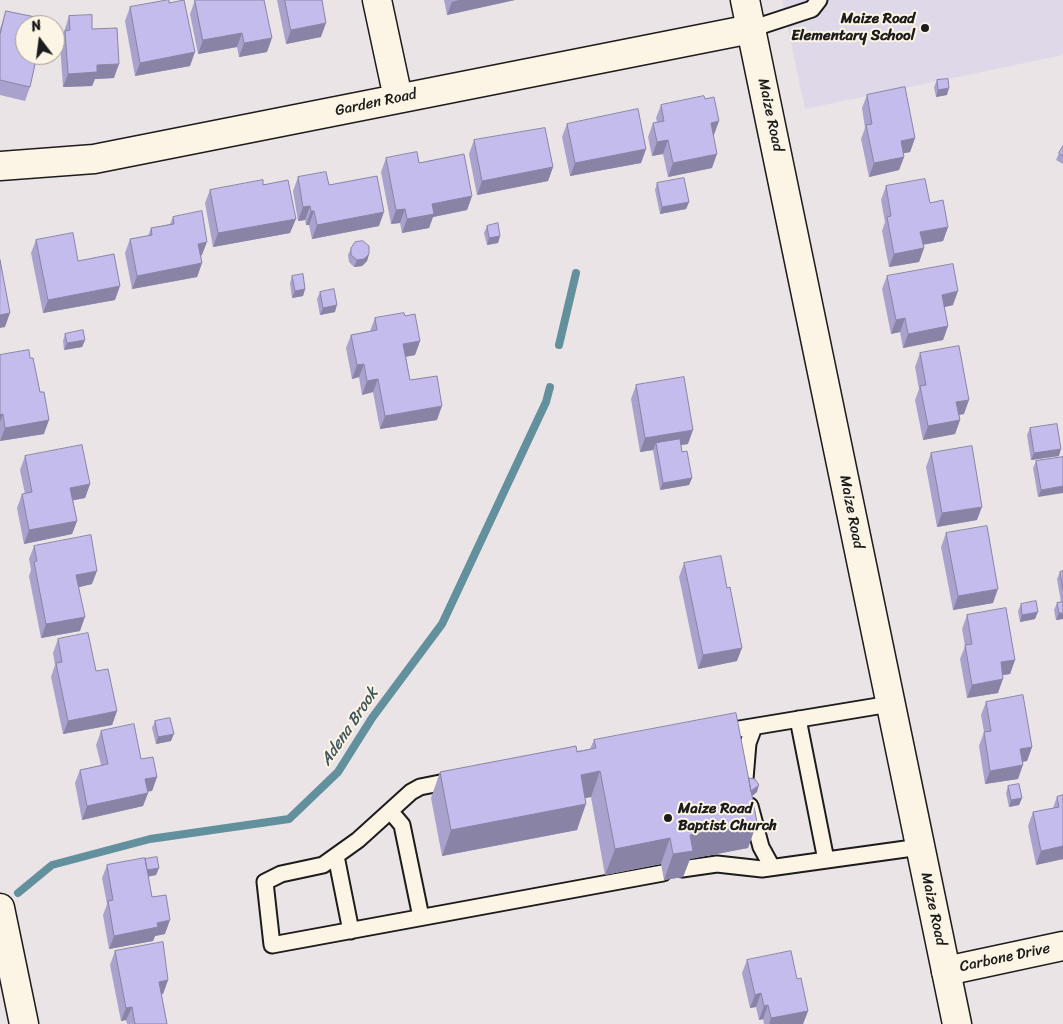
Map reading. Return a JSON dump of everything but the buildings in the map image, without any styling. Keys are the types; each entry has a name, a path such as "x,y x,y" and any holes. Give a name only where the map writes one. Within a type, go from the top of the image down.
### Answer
{"street":[{"path":"377,0 398,98"},
{"name":"Maize Road","path":"745,0 813,320 890,704 957,1024"},
{"name":"Garden Road","path":"0,166 94,159 751,30"},
{"path":"0,908 24,1024"},
{"name":"Carbone Drive","path":"946,970 1063,946"}],"lane":[{"path":"751,30 812,9 819,0"},
{"path":"706,734 890,704"},
{"path":"798,719 826,860"},
{"path":"754,727 748,743 745,762 745,785 761,847 772,867"},
{"path":"474,776 420,787 411,792 392,812 323,865 281,874 265,882 272,945 663,873"},
{"path":"392,812 402,826 421,917"},
{"path":"682,869 717,864 762,869 920,847"},
{"path":"336,856 351,931"}],"shaded area":[{"name":"Maize Road Elementary School","path":"782,0 1063,0 1063,55 805,109"}],"waterway":[{"name":"Adena Brook","path":"559,345 576,273"},
{"name":"Adena Brook","path":"18,893 52,865 150,839 289,819 338,772 372,718 442,624 546,402 550,387"}],"place":[{"name":"Maize Road Elementary School","path":"925,28"},
{"name":"Maize Road Baptist Church","path":"668,818"}]}
